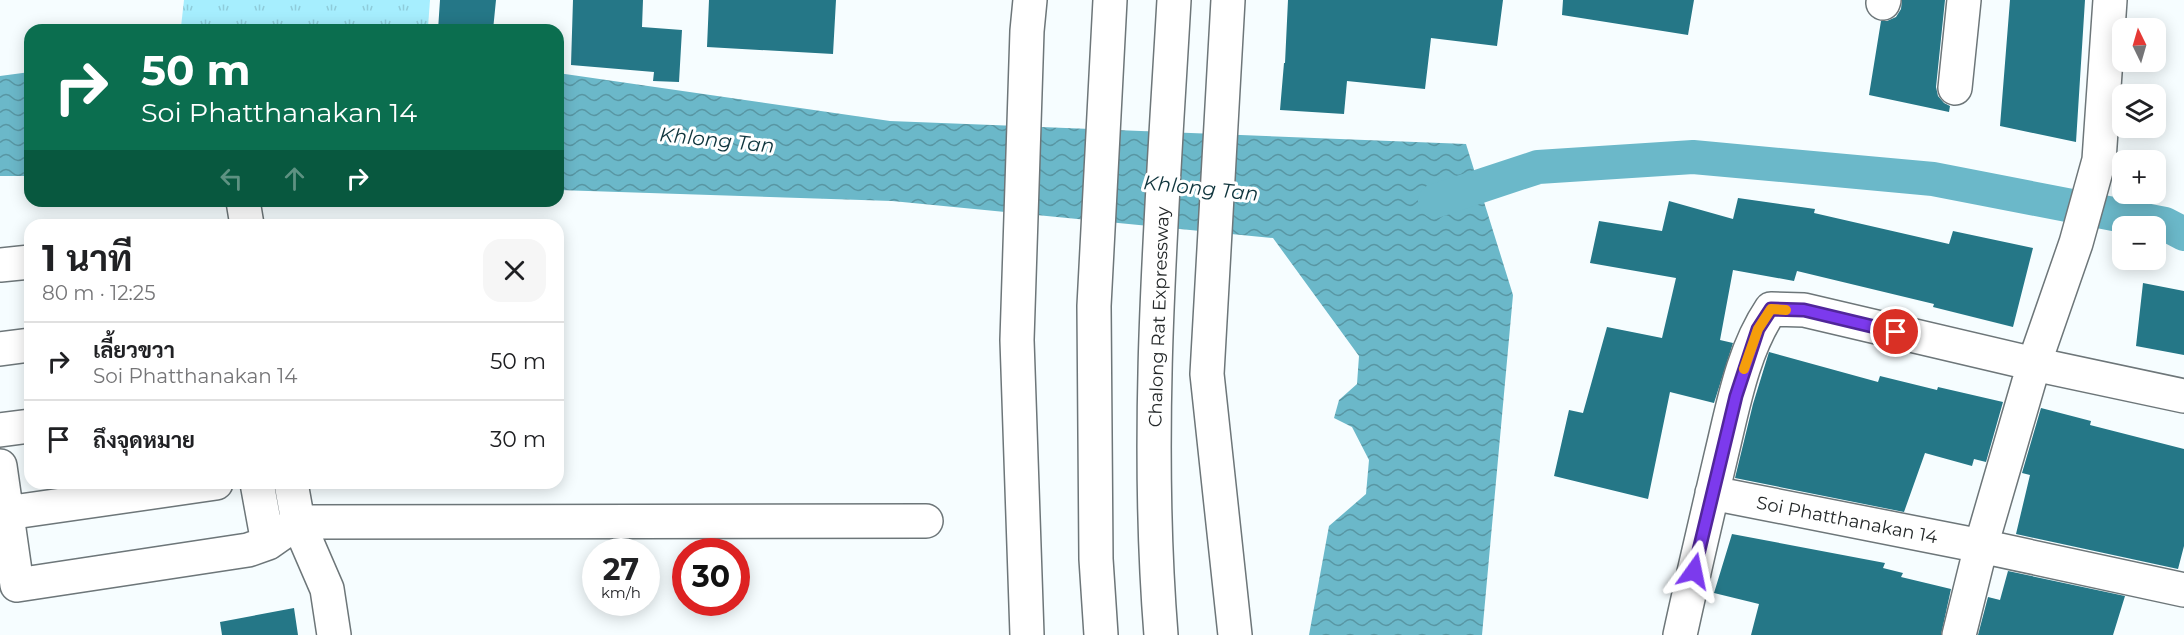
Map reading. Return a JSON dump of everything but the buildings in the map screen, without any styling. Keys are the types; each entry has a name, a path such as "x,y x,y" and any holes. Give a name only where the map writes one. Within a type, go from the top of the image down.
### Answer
{"main road":[{"path":"1027,635 1017,340 1026,42 1030,0"},
{"path":"1101,635 1096,559 1094,306 1110,0"},
{"name":"Chalong Rat Expressway","path":"1161,635 1155,564 1156,320 1174,0"},
{"path":"1228,0 1207,374 1235,635"},
{"path":"1955,88 1964,0"},
{"path":"1959,635 1981,546 2034,364 2076,243 2099,160 2110,0"},
{"path":"0,265 24,263"},
{"path":"1680,635 1736,396 1758,329 1771,309 1804,310 2034,364 2184,396"},
{"path":"0,349 24,346"},
{"path":"0,430 24,427"},
{"path":"0,466 9,586 248,550 268,543 298,522 926,521"},
{"path":"4,514 175,489"},
{"path":"258,489 268,543"},
{"path":"292,489 298,522 327,589 334,635"},
{"name":"Soi Phatthanakan 14","path":"1712,493 1981,546 2184,590"}],"green space":[{"path":"184,0 430,0 428,24 181,24"}],"water":[{"path":"24,73 24,176 0,176 0,76"},
{"name":"Khlong Tan","path":"564,74 890,121 1466,144 1513,295 1482,635 1309,635 1329,526 1366,494 1369,460 1352,427 1334,418 1339,400 1357,384 1359,356 1273,238 892,201 564,190"}],"waterway":[{"path":"1435,201 1538,167 1693,157 1933,179 2165,224 2184,234"}],"slow traffic":[{"path":"1744,369 1758,329 1771,309 1786,310"}],"route":[{"path":"1694,571 1736,396 1758,329 1771,309 1804,310 1896,332"}]}
